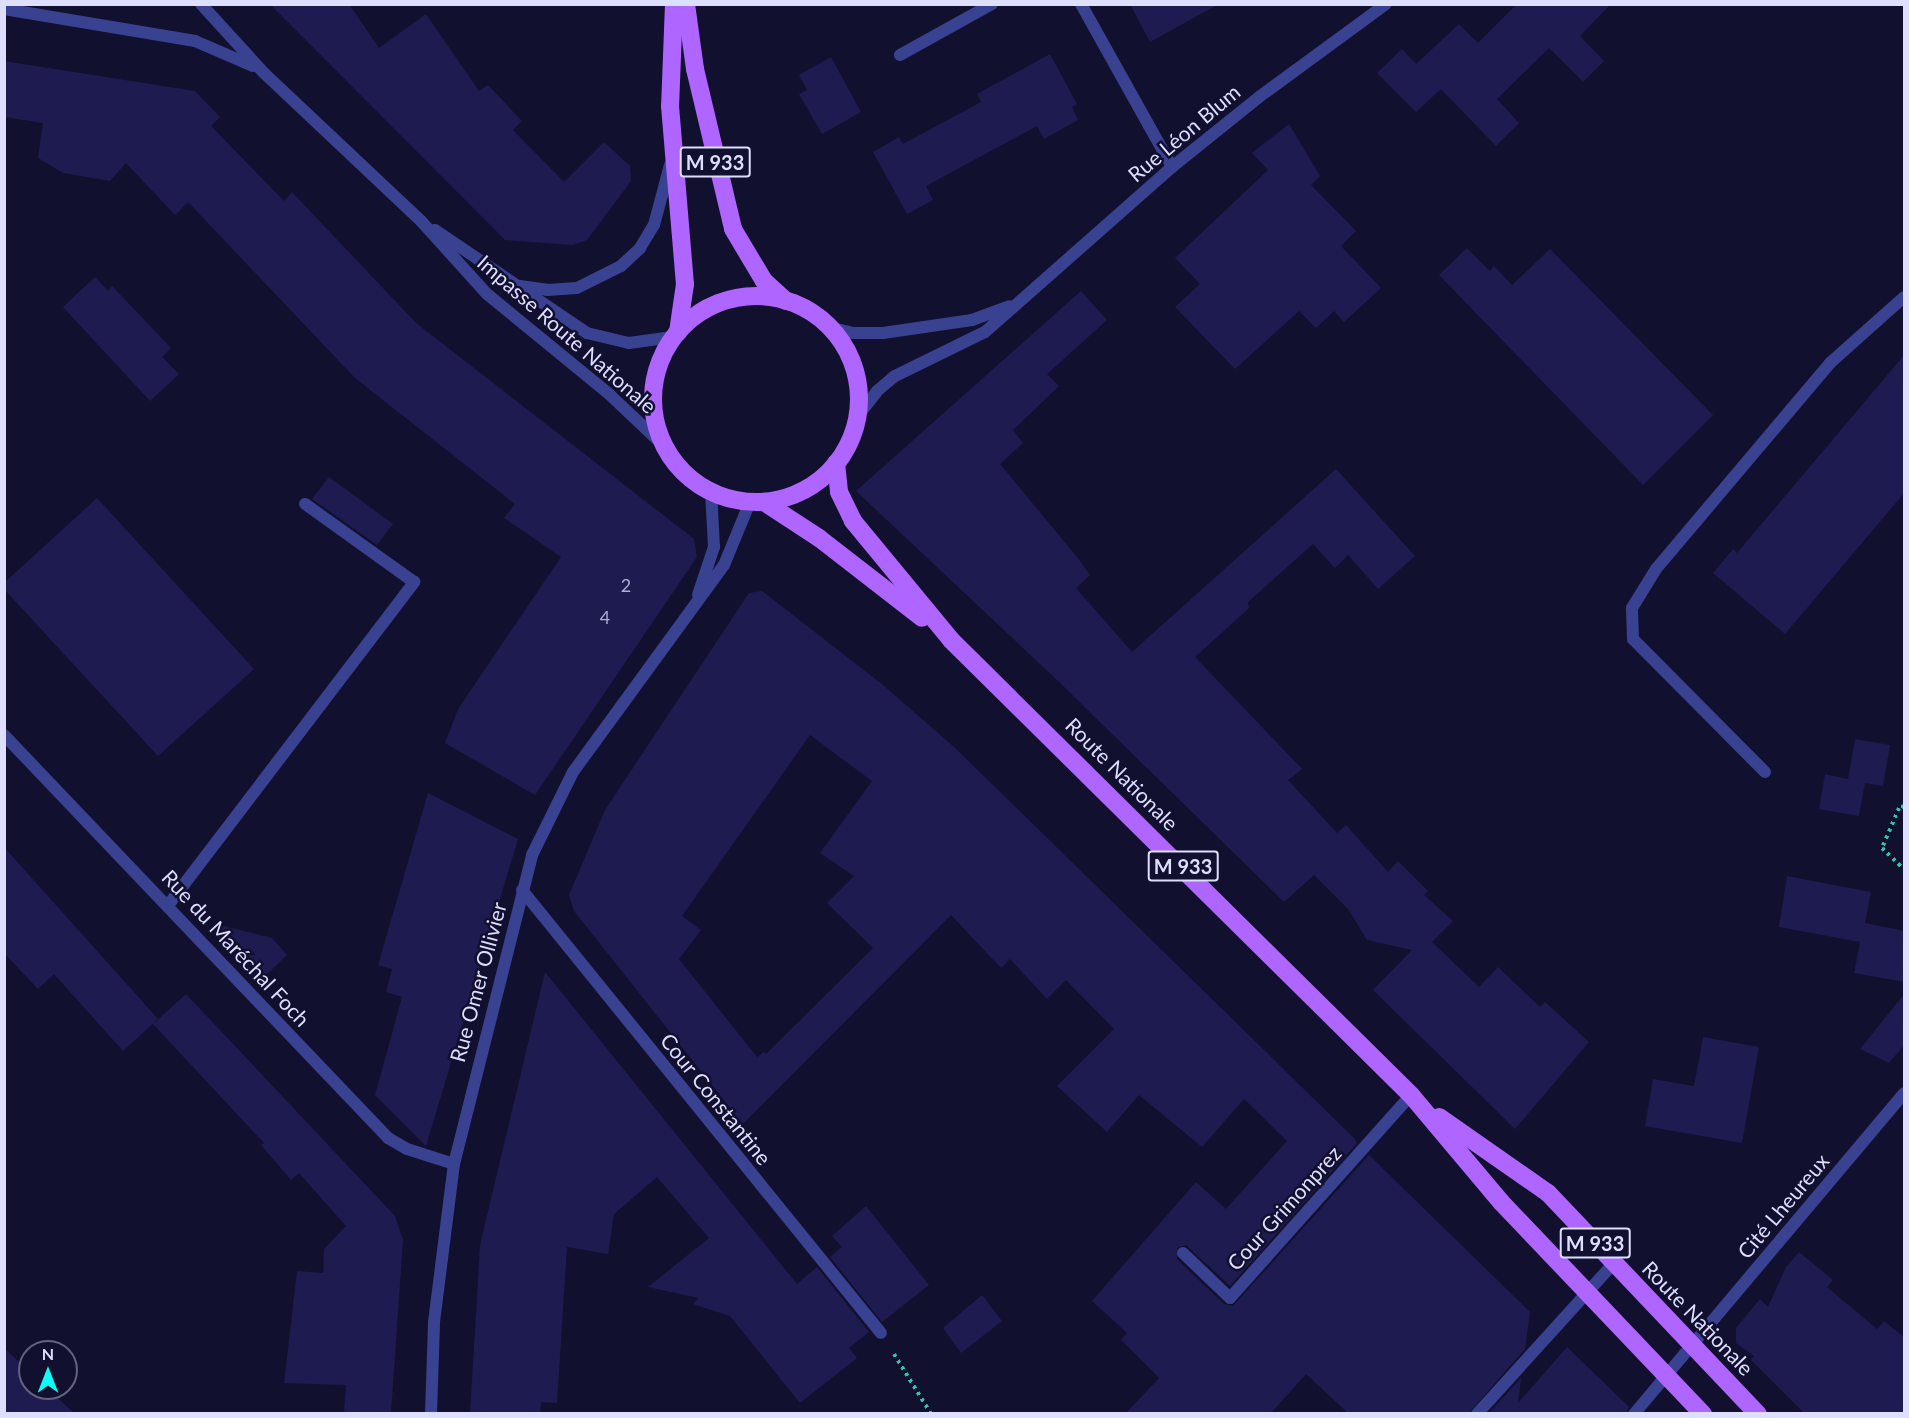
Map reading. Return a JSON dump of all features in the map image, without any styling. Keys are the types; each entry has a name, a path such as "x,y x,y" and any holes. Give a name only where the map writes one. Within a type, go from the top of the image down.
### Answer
{"main road":[{"name":"M 933","path":"674,4 670,69 672,149 685,284 676,335"},
{"name":"M 933","path":"686,4 695,69 734,229 764,281 786,301"},
{"path":"754,297 786,301 829,327 854,369 857,417 847,446 836,464 804,490 757,502 711,492 688,476 665,447 655,423 653,396 660,361 676,335 703,311 733,299 754,297"},
{"name":"Route Nationale","path":"836,464 839,492 853,521 951,640 1411,1095 1501,1202 1703,1413"},
{"name":"Route Nationale","path":"757,502 819,538 951,640"},
{"name":"Route Nationale","path":"1411,1095 1548,1193 1758,1413"}],"street":[{"name":"Impasse Route Nationale","path":"201,4 264,73 420,221 487,294 609,394 665,447"},
{"path":"900,55 992,4"},
{"path":"1081,4 1172,167"},
{"name":"Rue Léon Blum","path":"857,417 870,399 895,376 973,340 1172,167 1259,97 1386,4"},
{"path":"4,9 195,41 230,53 264,73"},
{"path":"517,286 546,290 577,288 621,266 640,248 654,225 664,195 672,149"},
{"name":"Impasse Route Nationale","path":"420,221 597,338 629,343 676,335"},
{"path":"1765,772 1633,639 1632,608 1656,569 1830,363 1905,297"},
{"name":"Rue Léon Blum","path":"829,327 853,333 883,333 978,318 1017,304"},
{"name":"Rue Omer Ollivier","path":"694,607 714,547 711,492"},
{"name":"Rue Omer Ollivier","path":"431,1413 436,1298 454,1164 522,890 543,828 573,772 724,565 757,502"},
{"path":"169,904 414,582 305,504"},
{"name":"Rue du Maréchal Foch","path":"4,735 169,904 388,1138 407,1149 454,1164"},
{"name":"Cour Constantine","path":"522,890 881,1333"},
{"name":"Cité Lheureux","path":"1634,1413 1905,1093"},
{"name":"Cour Grimonprez","path":"1183,1253 1230,1298 1411,1095"},
{"path":"1477,1413 1614,1263"}],"path":[{"path":"1905,806 1899,808 1882,848 1905,869"},
{"path":"881,1333 931,1413"}],"building":[{"path":"270,4 349,4 379,48 426,14 479,91 488,85 522,121 513,130 564,182 604,142 630,166 631,181 587,240 573,245 505,240"},
{"path":"1130,4 1219,4 1150,42"},
{"path":"1517,4 1611,4 1580,36 1604,61 1583,82 1549,48 1497,99 1519,123 1496,146 1441,89 1416,112 1377,73 1402,49 1416,64 1459,24 1478,43"},
{"path":"1050,54 1077,104 1072,107 1078,120 1044,139 1037,126 926,186 933,200 907,214 873,152 899,137 903,144 981,102 977,94"},
{"path":"831,57 861,112 822,134 799,94 807,90 799,75"},
{"path":"4,61 195,91 220,117 211,126 284,201 292,192 416,323 694,539 697,557 535,795 445,743 458,709 561,557 504,518 515,504 355,378 188,202 175,215 126,163 110,181 63,173 38,158 43,123 4,117"},
{"path":"1289,124 1320,176 1311,185 1356,231 1341,246 1381,288 1344,322 1334,311 1316,328 1299,311 1235,369 1175,307 1200,284 1175,258 1268,170 1252,153"},
{"path":"1467,248 1490,271 1494,266 1512,285 1550,249 1713,415 1643,485 1439,275"},
{"path":"95,277 108,291 112,286 171,348 162,357 179,374 150,401 63,307"},
{"path":"1081,291 1107,320 1047,374 1059,386 1013,430 1023,443 1000,464 1090,575 1076,588 1132,652 1336,469 1415,556 1378,589 1348,555 1335,568 1313,544 1248,602 1249,608 1195,657 1302,769 1288,780 1337,833 1346,825 1388,872 1398,861 1428,891 1424,895 1453,921 1432,942 1479,987 1498,967 1540,1007 1545,1002 1589,1042 1515,1129 1373,990 1412,950 1367,940 1348,909 1314,875 1284,902 1057,680 856,491"},
{"path":"1905,354 1905,492 1785,634 1713,573 1733,549 1737,553"},
{"path":"329,477 393,524 377,545 312,499"},
{"path":"97,498 254,669 158,756 4,589 4,583"},
{"path":"762,591 883,685 954,747 1354,1138 1357,1143 1230,1286 1186,1245 1177,1248 1177,1259 1224,1304 1233,1306 1369,1155 1530,1312 1525,1349 1469,1413 1348,1413 1306,1374 1271,1413 1126,1413 1159,1378 1121,1340 1127,1333 1092,1301 1196,1182 1226,1209 1287,1141 1244,1099 1202,1147 1139,1095 1107,1132 1057,1086 1114,1029 1066,980 1047,999 1010,959 1001,968 951,915 743,1124 574,911 569,895 605,810 749,593","holes":["810,735 872,781 820,853 854,876 827,903 873,948 766,1054 764,1052 757,1057 679,959 701,930 682,916"]},
{"path":"1855,739 1890,745 1883,786 1865,783 1859,816 1819,809 1825,774 1848,779"},
{"path":"428,793 518,839 426,1146 375,1095 402,997 386,992 392,969 378,965"},
{"path":"4,847 158,1019 123,1051 54,974 38,989 4,953"},
{"path":"1787,876 1871,892 1865,923 1905,931 1905,982 1854,973 1860,942 1779,927"},
{"path":"216,924 272,938 287,955 265,976"},
{"path":"545,972 797,1284 817,1267 869,1332 849,1348 857,1358 800,1403 730,1316 693,1304 698,1298 648,1287 709,1238 657,1177 614,1214 608,1254 567,1247 557,1403 541,1402 540,1413 470,1413 480,1245"},
{"path":"1905,993 1905,1044 1889,1063 1860,1049"},
{"path":"186,994 395,1216 403,1240 391,1413 344,1413 346,1385 284,1383 297,1271 323,1273 324,1249 346,1226 299,1173 291,1180 261,1145 264,1143 153,1024"},
{"path":"1703,1037 1759,1047 1742,1143 1645,1126 1653,1079 1694,1086"},
{"path":"866,1206 929,1285 882,1322 830,1257 842,1247 832,1236"},
{"path":"1799,1252 1833,1280 1827,1287 1877,1329 1884,1321 1905,1338 1905,1413 1804,1413 1751,1360 1754,1356 1736,1343 1736,1328 1760,1299 1768,1307 1786,1267"},
{"path":"982,1295 1002,1321 961,1353 943,1328"},
{"path":"1567,1347 1629,1407 1626,1413 1489,1413 1521,1378 1518,1403"},
{"path":"4,1348 18,1361 18,1400 60,1400 74,1413 4,1413"}]}
